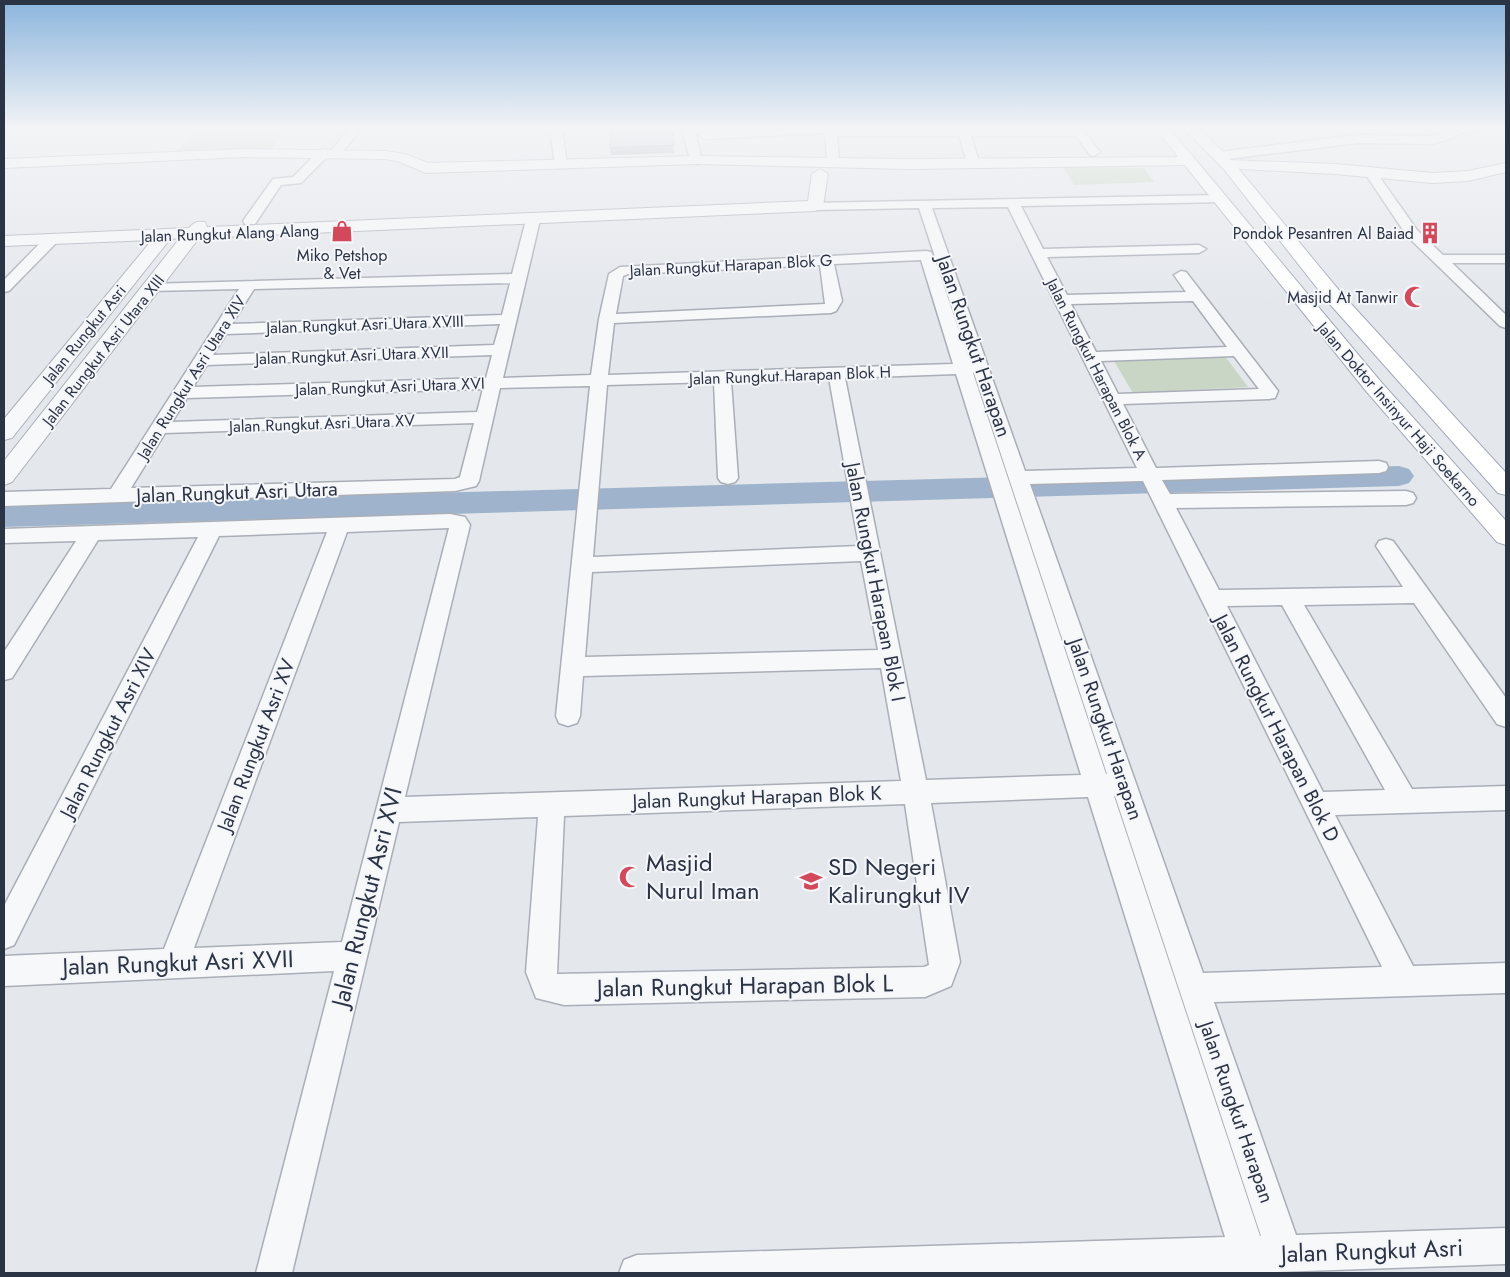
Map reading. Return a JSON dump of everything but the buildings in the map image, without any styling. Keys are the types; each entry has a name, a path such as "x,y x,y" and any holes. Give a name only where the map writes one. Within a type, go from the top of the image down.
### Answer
{"main road":[{"name":"Jalan Doktor Insinyur Haji Soekarno","path":"1211,188 1459,487 1506,536"},
{"name":"Jalan Doktor Insinyur Haji Soekarno","path":"1246,188 1356,322 1506,487"},
{"path":"1323,325 1344,330 1351,329 1356,322"},
{"path":"1350,357 1352,350 1358,349 1374,350 1384,354"}],"street":[{"path":"250,221 273,188"},
{"path":"817,188 815,201 917,204 1220,199"},
{"path":"1381,188 1412,233 1506,323"},
{"name":"Jalan Rungkut Alang Alang","path":"4,241 164,236 197,228 250,221 815,201"},
{"name":"Jalan Rungkut Alang Alang","path":"4,229 197,228 534,220 815,201"},
{"name":"Jalan Rungkut Harapan Blok A","path":"1012,202 1156,487 1014,487"},
{"name":"Jalan Rungkut Harapan","path":"917,204 926,255 962,368 1014,487 1125,785 1285,1254"},
{"name":"Jalan Rungkut Harapan","path":"917,204 982,368 1098,786 1249,1255"},
{"path":"486,417 518,278 534,220"},
{"name":"Jalan Rungkut Asri Utara XIII","path":"4,477 197,228"},
{"name":"Jalan Rungkut Asri","path":"4,433 164,236"},
{"path":"4,288 51,240"},
{"path":"1038,253 1199,249"},
{"name":"Jalan Rungkut Harapan Blok G","path":"599,382 607,319 616,274 620,271 926,255"},
{"path":"1439,259 1506,259"},
{"path":"607,319 832,308 834,301 826,260"},
{"path":"1112,399 1269,394 1270,391 1181,275"},
{"path":"152,288 518,278"},
{"name":"Jalan Rungkut Asri Utara XIV","path":"117,495 249,285"},
{"path":"1062,300 1197,296"},
{"name":"Jalan Rungkut Asri Utara XVIII","path":"222,329 509,320"},
{"path":"74,347 106,346"},
{"name":"Jalan Rungkut Asri Utara XVII","path":"202,360 502,350"},
{"path":"1090,357 1239,351"},
{"name":"Jalan Rungkut Harapan Blok H","path":"599,382 982,368"},
{"name":"Jalan Rungkut Harapan Blok I","path":"836,373 916,792"},
{"path":"722,377 728,478"},
{"path":"568,716 599,382"},
{"name":"Jalan Rungkut Asri Utara XVI","path":"182,393 494,383 599,382"},
{"name":"Jalan Rungkut Asri Utara XV","path":"159,428 486,417"},
{"name":"Jalan Rungkut Asri Utara","path":"4,499 455,485 469,481 486,417"},
{"path":"1156,487 1379,467"},
{"path":"1156,487 1406,498"},
{"name":"Jalan Rungkut Harapan Blok D","path":"1156,487 1405,981"},
{"name":"Jalan Rungkut Asri Utara","path":"4,536 458,522"},
{"name":"Jalan Rungkut Asri XVI","path":"274,1273 460,528 458,522"},
{"name":"Jalan Rungkut Asri XV","path":"173,964 339,526"},
{"name":"Jalan Rungkut Asri XIV","path":"4,936 212,530"},
{"path":"4,671 91,534"},
{"path":"1386,546 1506,717"},
{"path":"582,565 871,553"},
{"path":"1212,598 1421,595"},
{"path":"1288,597 1406,801"},
{"path":"572,667 891,659"},
{"name":"Jalan Rungkut Harapan Blok K","path":"389,810 1125,785"},
{"name":"Jalan Rungkut Harapan Blok L","path":"552,804 541,972 547,987 574,990 925,982 940,975 945,962 916,792"},
{"path":"1316,804 1506,798"},
{"name":"Jalan Rungkut Asri XVII","path":"4,970 353,956"},
{"path":"1195,988 1506,978"},
{"name":"Jalan Rungkut Asri","path":"637,1273 1506,1246"}],"green space":[{"path":"1224,355 1248,387 1133,393 1114,361"}],"waterway":[{"path":"4,516 1399,476"}],"place":[{"name":"Miko Petshop & Vet","path":"342,231"},
{"name":"Pondok Pesantren Al Baiad","path":"1430,233"},
{"name":"Masjid At Tanwir","path":"1415,297"},
{"name":"Masjid Nurul Iman","path":"630,877"},
{"name":"SD Negeri Kalirungkut IV","path":"811,881"}]}
